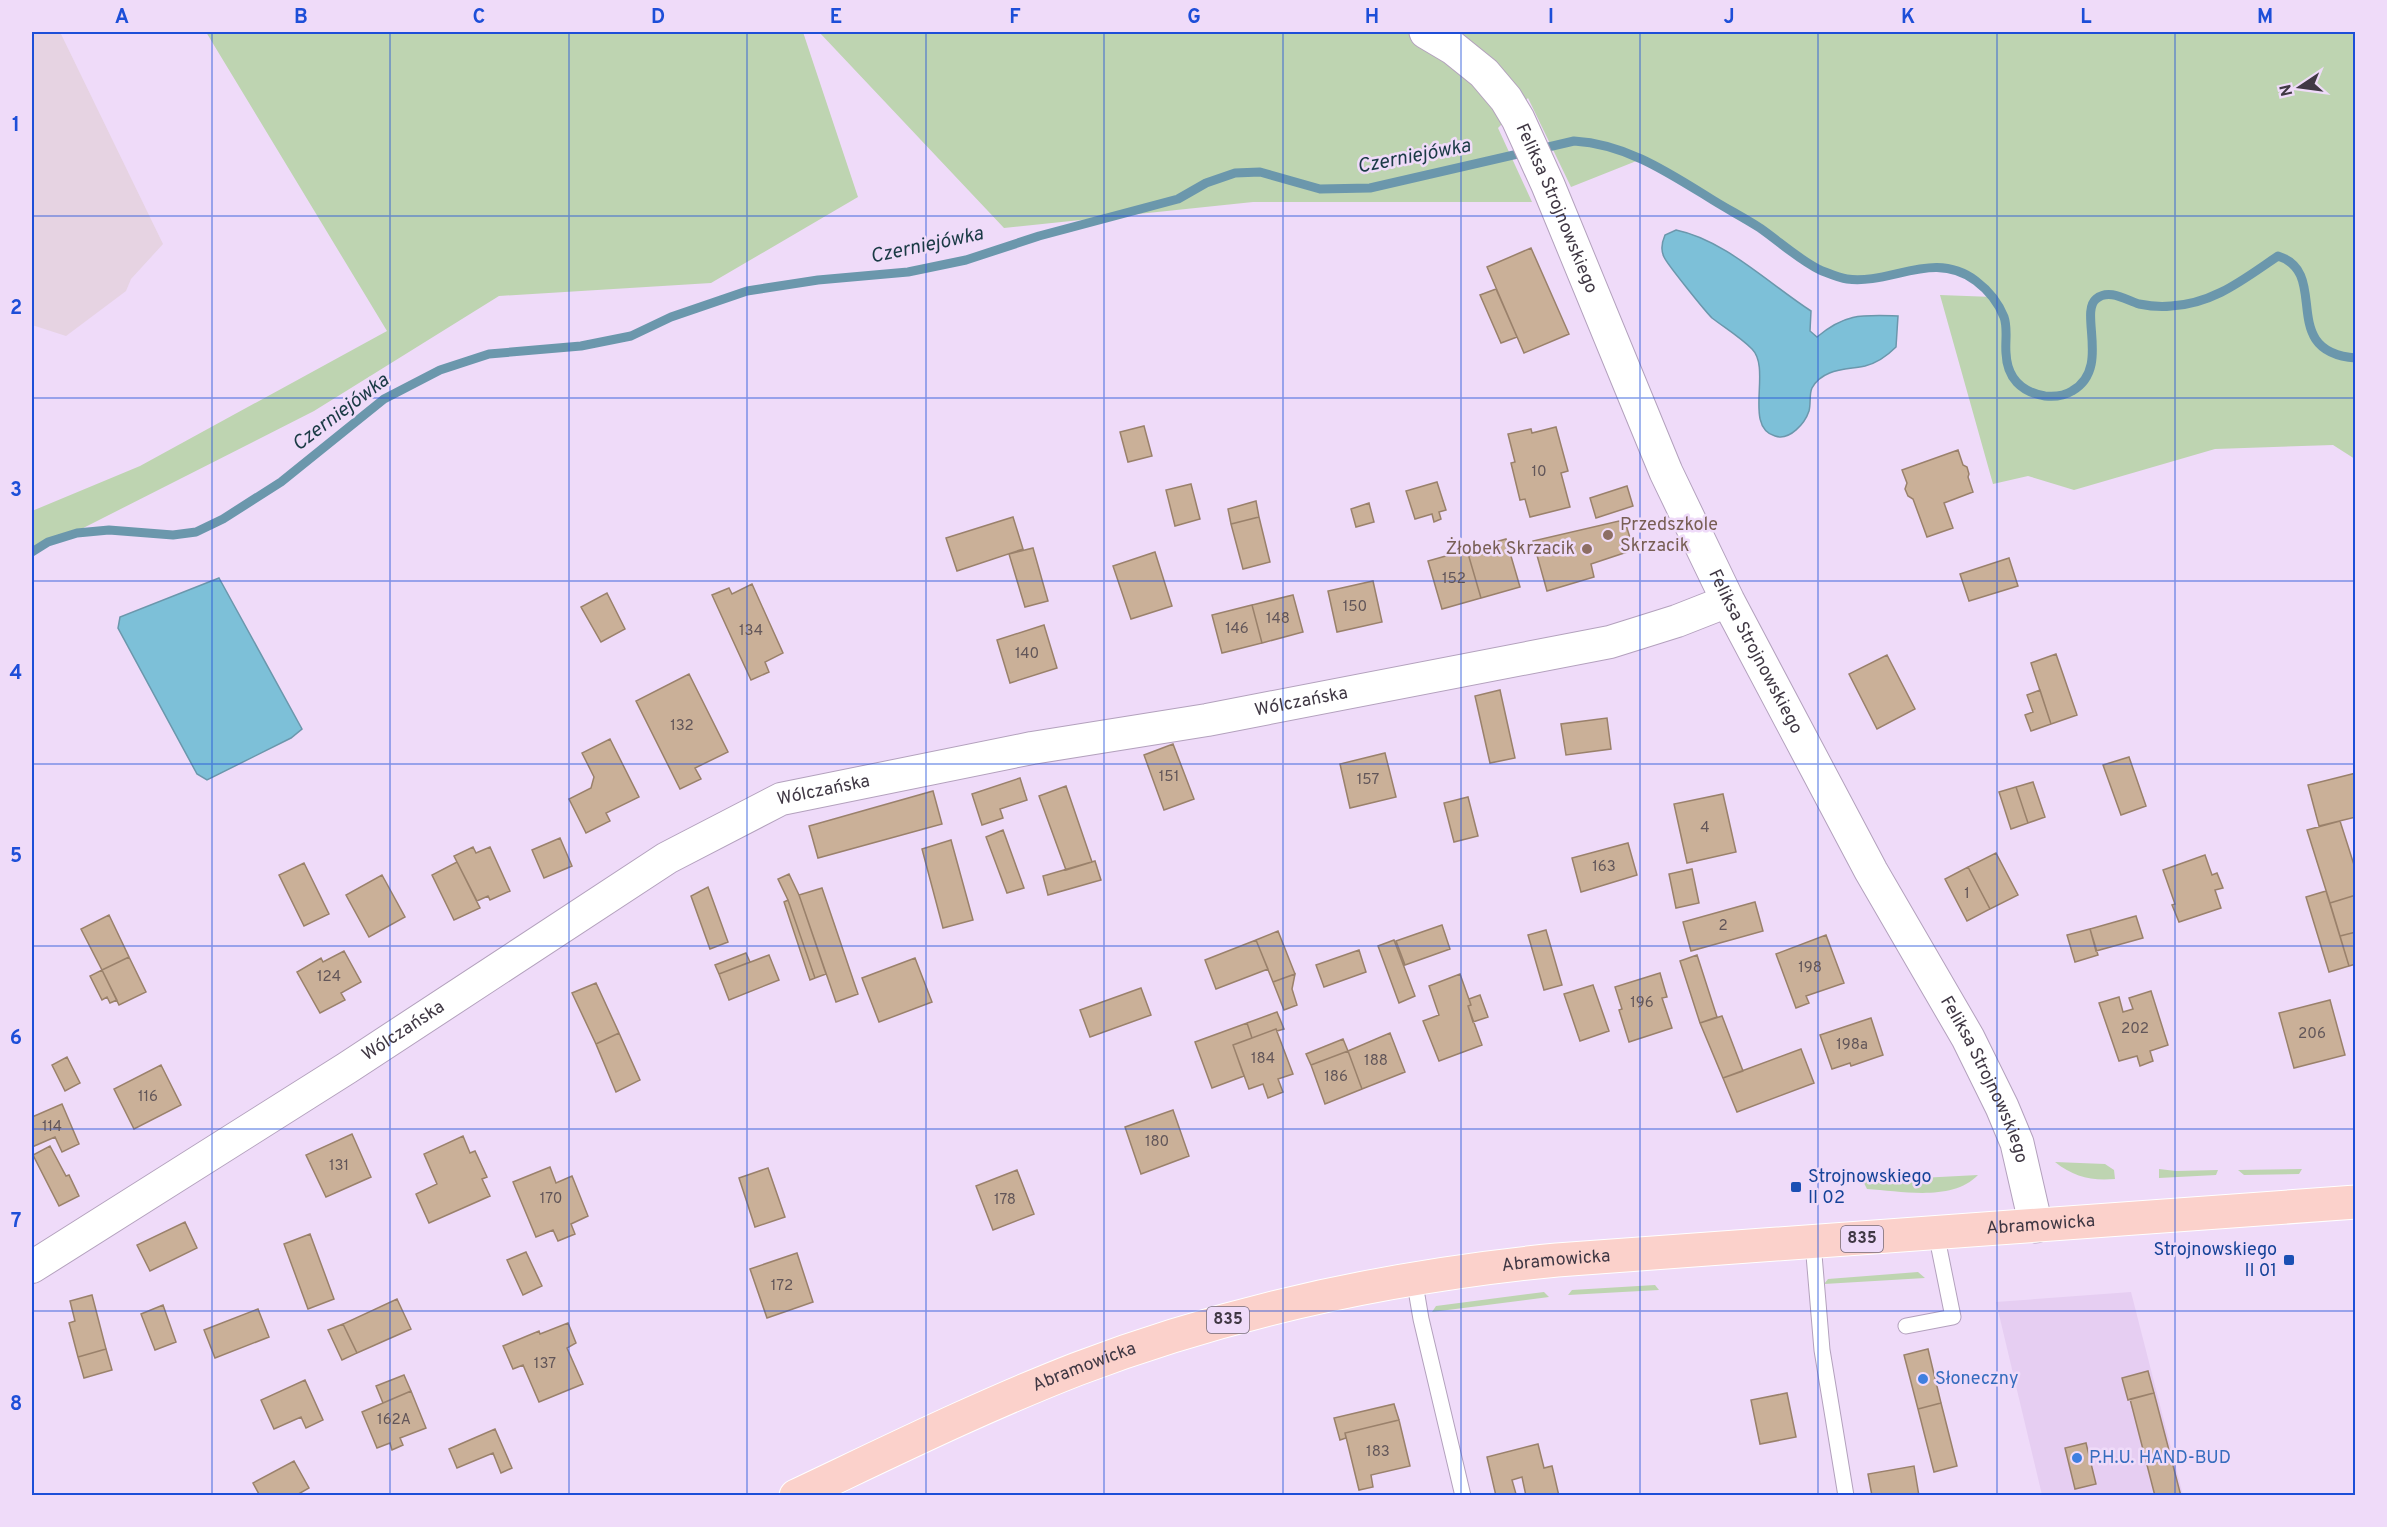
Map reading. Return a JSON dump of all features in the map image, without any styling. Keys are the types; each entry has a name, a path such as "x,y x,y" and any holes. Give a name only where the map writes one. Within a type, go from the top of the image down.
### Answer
{"main road":[{"name":"Abramowicka","path":"796,1496 965,1417 1102,1360 1171,1336 1240,1316 1317,1297 1414,1278 1498,1265 1557,1260 2355,1202"}],"street":[{"name":"Feliksa Strojnowskiego","path":"1426,32 1462,54 1484,73 1506,99 1518,119 1548,185 1666,472 1728,601 1871,871 1968,1038 2002,1107 2018,1143 2036,1226"},
{"name":"Wólczańska","path":"32,1267 347,1068 667,858 781,799 1032,748 1207,720 1610,642 1677,621 1728,601"}],"lane":[{"path":"1906,1326 1953,1317 1936,1233"},
{"path":"1813,1243 1822,1350 1846,1496"},
{"path":"1414,1278 1421,1319 1463,1496"}],"shaded area":[{"path":"32,32 60,32 163,244 131,279 126,291 66,336 32,325"},
{"path":"2131,1292 2183,1495 2042,1495 1996,1302"}],"green space":[{"path":"206,32 803,32 858,197 711,283 499,296 314,411 32,554 32,511 140,466 387,331"},
{"path":"819,32 2355,32 2355,459 2333,445 2215,449 2074,490 2028,476 1993,484 1940,295 1993,297 1975,280 1955,269 1918,267 1884,276 1846,279 1820,270 1791,253 1760,228 1644,158 1571,187 1528,98 1498,128 1532,202 1253,202 1004,228"},
{"path":"2055,1162 2105,1164 2114,1170 2115,1179 2083,1177"},
{"path":"2159,1169 2218,1170 2216,1175 2159,1178"},
{"path":"2302,1169 2299,1174 2244,1175 2238,1170"},
{"path":"1978,1175 1955,1189 1926,1193 1867,1189 1863,1181"},
{"path":"1918,1272 1925,1278 1824,1284 1828,1279"},
{"path":"1655,1285 1659,1290 1568,1295 1572,1290"},
{"path":"1544,1292 1549,1297 1432,1312 1436,1306"}],"water":[{"path":"1676,230 1694,235 1729,253 1811,311 1810,331 1817,337 1837,323 1855,317 1898,316 1896,347 1869,365 1836,371 1822,377 1812,388 1809,411 1804,421 1786,436 1775,436 1766,430 1761,421 1760,370 1752,349 1712,318 1686,288 1664,257 1662,246 1665,235"},
{"path":"219,578 302,729 291,738 207,780 197,774 118,628 120,617"}],"building":[{"path":"1531,248 1569,334 1524,353 1487,267"},
{"path":"1496,289 1517,337 1501,343 1480,295"},
{"path":"1144,426 1152,456 1128,462 1120,432"},
{"path":"1556,427 1568,471 1561,473 1570,507 1530,517 1525,499 1520,500 1511,463 1515,462 1508,434 1531,429 1532,433"},
{"path":"1958,450 1963,465 1967,467 1973,492 1944,503 1953,528 1927,537 1913,499 1908,496 1905,489 1907,483 1902,470"},
{"path":"1437,482 1446,510 1439,512 1441,519 1434,522 1432,514 1415,519 1406,491"},
{"path":"1191,484 1200,519 1175,526 1166,490"},
{"path":"1627,486 1633,506 1596,518 1590,498"},
{"path":"1256,501 1259,517 1231,524 1228,509"},
{"path":"1369,503 1374,522 1356,527 1351,509"},
{"path":"1013,517 1023,549 957,571 946,538"},
{"path":"1259,517 1270,562 1243,569 1231,524"},
{"path":"1619,521 1626,525 1632,544 1627,552 1591,564 1594,577 1547,591 1533,541"},
{"path":"1506,539 1520,587 1481,598 1467,550"},
{"path":"1033,548 1048,601 1025,607 1009,554"},
{"path":"1467,550 1481,598 1442,609 1428,561"},
{"path":"1155,552 1172,606 1131,619 1113,566"},
{"path":"2009,558 2018,586 1969,601 1960,574"},
{"path":"1373,581 1382,622 1337,632 1328,591"},
{"path":"752,584 783,653 765,662 769,672 751,680 712,595 729,588 732,594"},
{"path":"607,593 625,629 601,642 581,607"},
{"path":"1293,595 1303,632 1262,643 1252,605"},
{"path":"1252,605 1262,643 1222,653 1212,615"},
{"path":"1044,625 1057,668 1010,683 997,640"},
{"path":"2056,654 2077,715 2051,724 2031,663"},
{"path":"1887,655 1915,709 1877,729 1849,674"},
{"path":"689,674 728,752 695,768 701,779 680,789 636,701"},
{"path":"1500,690 1515,758 1490,763 1475,696"},
{"path":"2040,690 2051,724 2031,731 2025,715 2033,712 2027,695"},
{"path":"1607,718 1611,749 1566,755 1561,724"},
{"path":"610,739 639,797 606,813 610,821 586,833 569,799 591,788 594,777 582,753"},
{"path":"1173,744 1194,799 1164,810 1144,755"},
{"path":"1385,753 1396,797 1350,808 1340,764"},
{"path":"2129,757 2146,806 2121,815 2103,765"},
{"path":"2356,773 2356,817 2319,826 2308,785"},
{"path":"1020,778 1027,800 1000,809 1003,818 982,825 972,794"},
{"path":"2033,782 2045,817 2028,823 2016,787"},
{"path":"1066,786 1092,862 1066,870 1039,796"},
{"path":"2016,787 2028,823 2011,829 1999,792"},
{"path":"933,791 942,824 818,858 809,826"},
{"path":"1723,794 1736,852 1687,863 1674,804"},
{"path":"1468,797 1478,836 1454,842 1444,803"},
{"path":"2340,821 2356,871 2356,895 2330,903 2307,830"},
{"path":"1003,830 1024,888 1007,893 986,837"},
{"path":"560,838 572,866 544,878 532,850"},
{"path":"951,840 973,920 943,928 922,849"},
{"path":"1628,843 1637,875 1581,892 1572,858"},
{"path":"473,847 476,853 490,847 510,891 490,900 488,896 477,901 454,856"},
{"path":"1996,853 2018,895 1990,909 1968,867"},
{"path":"2205,855 2212,875 2217,873 2223,888 2215,890 2221,908 2179,922 2163,870"},
{"path":"1095,861 1101,880 1048,895 1043,876"},
{"path":"457,862 480,908 454,920 432,875"},
{"path":"304,863 329,914 304,926 279,875"},
{"path":"1968,867 1990,909 1967,921 1945,879"},
{"path":"1692,869 1699,903 1676,908 1669,874"},
{"path":"789,874 799,895 826,974 815,978 788,900 778,879"},
{"path":"382,875 405,917 369,937 346,895"},
{"path":"708,887 728,942 710,949 691,896"},
{"path":"822,888 858,994 836,1002 799,895"},
{"path":"2326,891 2349,966 2329,972 2306,897"},
{"path":"2356,895 2356,932 2340,936 2330,903"},
{"path":"788,900 815,978 810,980 784,902"},
{"path":"1755,902 1763,931 1691,951 1683,922"},
{"path":"109,915 129,957 102,970 81,929"},
{"path":"2136,916 2143,938 2096,951 2090,929"},
{"path":"1442,925 1450,949 1405,965 1396,941"},
{"path":"2090,929 2098,955 2075,962 2067,935"},
{"path":"1546,930 1562,985 1544,990 1528,935"},
{"path":"1278,931 1295,974 1273,982 1256,940"},
{"path":"2356,932 2356,964 2349,966 2340,936"},
{"path":"1826,935 1844,983 1806,996 1809,1003 1796,1008 1776,954"},
{"path":"1256,940 1268,969 1216,989 1205,960"},
{"path":"1394,940 1415,996 1399,1003 1378,946"},
{"path":"1359,950 1366,972 1324,987 1316,965"},
{"path":"344,951 361,982 341,993 345,1000 320,1013 297,972 321,958 323,962"},
{"path":"746,953 750,962 719,974 715,965"},
{"path":"769,955 779,980 729,1000 719,974"},
{"path":"1697,955 1717,1017 1700,1023 1680,961"},
{"path":"129,957 146,992 119,1005 102,970"},
{"path":"915,958 932,1002 879,1022 862,978"},
{"path":"102,970 117,1000 110,1003 107,997 102,1000 90,976"},
{"path":"1660,973 1667,997 1662,998 1672,1028 1629,1042 1615,987"},
{"path":"1295,974 1292,989 1297,1005 1284,1010 1273,982"},
{"path":"1460,974 1471,1005 1468,1006 1482,1045 1439,1061 1423,1021 1439,1015 1429,986"},
{"path":"596,983 619,1033 596,1044 572,993"},
{"path":"1593,985 1609,1031 1580,1041 1564,994"},
{"path":"1141,988 1151,1015 1090,1037 1080,1010"},
{"path":"2151,991 2168,1045 2150,1051 2153,1061 2140,1066 2137,1056 2119,1061 2099,1003 2119,997 2123,1012 2133,1009 2129,998"},
{"path":"1480,995 1488,1017 1473,1022 1468,1006 1471,1005 1469,999"},
{"path":"2330,1000 2345,1055 2294,1068 2279,1013"},
{"path":"1277,1012 1284,1029 1277,1031 1276,1029 1252,1038 1247,1023"},
{"path":"1722,1016 1743,1071 1723,1078 1700,1023"},
{"path":"1871,1018 1883,1055 1851,1066 1850,1063 1832,1069 1820,1035"},
{"path":"1247,1023 1252,1038 1233,1045 1244,1076 1212,1088 1195,1042"},
{"path":"1276,1029 1293,1074 1278,1079 1283,1092 1268,1098 1263,1084 1249,1089 1233,1045"},
{"path":"619,1033 640,1080 616,1092 596,1044"},
{"path":"1390,1033 1405,1072 1362,1089 1348,1051"},
{"path":"1343,1039 1348,1051 1311,1065 1306,1054"},
{"path":"1801,1049 1814,1083 1737,1112 1723,1078"},
{"path":"1348,1051 1362,1089 1325,1104 1311,1065"},
{"path":"67,1057 80,1083 65,1091 52,1065"},
{"path":"161,1065 181,1105 134,1129 114,1089"},
{"path":"62,1104 79,1144 62,1152 55,1137 32,1147 32,1117"},
{"path":"1173,1110 1189,1156 1141,1174 1125,1127"},
{"path":"352,1134 371,1177 326,1197 306,1155"},
{"path":"463,1136 470,1153 475,1151 487,1177 482,1179 490,1196 429,1223 416,1194 437,1184 424,1154"},
{"path":"50,1146 66,1176 69,1175 79,1196 59,1206 33,1155"},
{"path":"550,1167 556,1183 572,1176 588,1216 571,1224 575,1234 558,1241 553,1230 536,1237 513,1182"},
{"path":"768,1168 785,1217 755,1227 739,1178"},
{"path":"1017,1170 1034,1214 993,1230 976,1186"},
{"path":"185,1222 197,1248 150,1271 137,1245"},
{"path":"310,1234 334,1299 308,1309 284,1244"},
{"path":"526,1252 542,1286 523,1295 507,1260"},
{"path":"797,1253 813,1302 767,1318 750,1269"},
{"path":"92,1295 106,1349 78,1357 69,1323 75,1321 70,1301"},
{"path":"397,1299 411,1329 357,1353 343,1324"},
{"path":"163,1305 176,1342 155,1350 141,1314"},
{"path":"258,1309 269,1337 215,1358 204,1330"},
{"path":"568,1323 576,1343 567,1348 583,1384 539,1402 523,1365 513,1369 503,1346 539,1331 540,1334"},
{"path":"343,1324 357,1353 342,1360 328,1330"},
{"path":"106,1349 112,1370 84,1378 78,1357"},
{"name":"Słoneczny","path":"1928,1349 1941,1403 1918,1409 1904,1355"},
{"path":"2148,1371 2154,1393 2128,1400 2122,1378"},
{"path":"404,1375 411,1391 383,1403 376,1386"},
{"path":"305,1380 323,1420 306,1428 301,1417 274,1429 261,1400"},
{"path":"411,1391 426,1428 400,1438 403,1445 392,1450 390,1443 377,1448 362,1412"},
{"path":"1787,1393 1796,1437 1760,1444 1751,1400"},
{"path":"2154,1393 2181,1496 2155,1496 2130,1399"},
{"path":"1941,1403 1957,1466 1934,1472 1918,1409"},
{"path":"1394,1404 1399,1420 1345,1433 1346,1438 1340,1440 1334,1418"},
{"path":"1399,1420 1410,1466 1371,1475 1373,1487 1359,1490 1345,1433"},
{"path":"495,1429 512,1468 501,1473 493,1453 457,1468 449,1449"},
{"path":"2086,1443 2096,1484 2075,1489 2065,1448"},
{"path":"1538,1444 1544,1468 1552,1466 1559,1496 1526,1496 1522,1477 1512,1480 1516,1494 1496,1496 1487,1457"},
{"path":"294,1461 309,1488 295,1496 260,1496 253,1483"},
{"path":"1914,1466 1919,1496 1872,1496 1868,1474"}],"waterway":[{"name":"Czerniejówka","path":"32,552 48,542 77,533 109,530 173,535 196,532 223,519 281,482 384,399 440,370 489,354 581,346 631,336 671,317 747,291 818,280 908,272 966,260 1039,236 1178,199 1206,183 1235,173 1260,172 1320,189 1370,188 1574,141 1611,147 1644,160 1760,228 1812,266 1837,277 1863,279 1928,268 1944,268 1960,272 1976,281 1999,306 2005,321 2009,370 2012,377 2022,387 2036,394 2063,395 2084,381 2090,369 2092,356 2092,306 2101,296 2112,295 2151,306 2187,304 2215,295 2278,256 2294,265 2302,278 2310,328 2318,342 2332,353 2356,358"}],"place":[{"name":"Przedszkole Skrzacik","path":"1608,535"},
{"name":"Żłobek Skrzacik","path":"1587,549"},
{"name":"Strojnowskiego II 02","path":"1796,1187"},
{"name":"Strojnowskiego II 01","path":"2289,1260"},
{"name":"Słoneczny","path":"1923,1379"},
{"name":"P.H.U. HAND-BUD","path":"2077,1458"}]}
